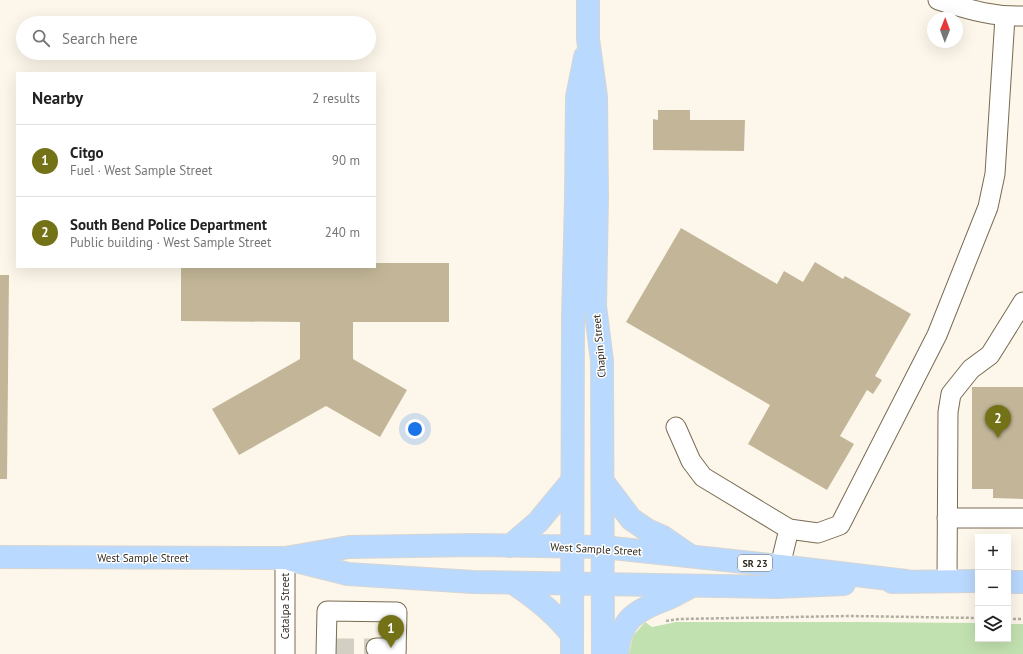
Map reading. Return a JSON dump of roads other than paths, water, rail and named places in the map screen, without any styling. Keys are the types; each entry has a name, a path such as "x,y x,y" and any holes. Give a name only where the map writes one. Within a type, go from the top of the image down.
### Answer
{"main road":[{"name":"Chapin Street","path":"572,645 573,317 576,199 587,97 588,0"},
{"name":"Chapin Street","path":"587,97 597,198 595,306 602,361 603,654"},
{"path":"510,546 538,522 572,481"},
{"path":"603,482 631,519 646,530 663,537 690,556"},
{"name":"West Sample Street","path":"0,557 286,558 349,547 572,546 603,547 690,556 906,581"},
{"name":"West Sample Street","path":"286,558 348,574 473,582 776,587 906,581 975,581"},
{"path":"1011,582 1023,582"},
{"path":"513,583 536,598 561,620 572,645"},
{"path":"617,654 621,632 630,619 641,610 670,598 691,586"}],"street":[{"path":"676,427 691,461 703,477 789,530 818,533 840,525 937,335 988,206 995,174 1014,16 977,12 938,0"},
{"path":"947,581 948,412 952,394 971,370 990,355 1023,302"},
{"path":"948,518 1023,518"},
{"path":"780,566 789,530"},
{"name":"Catalpa Street","path":"285,654 286,558"},
{"path":"329,650 327,611 397,612 396,651 376,648"}],"tunnel":[{"path":"335,648 376,648"}],"place":[{"name":"South Bend Police Department","path":"998,438"},
{"name":"Citgo","path":"391,648"}]}
